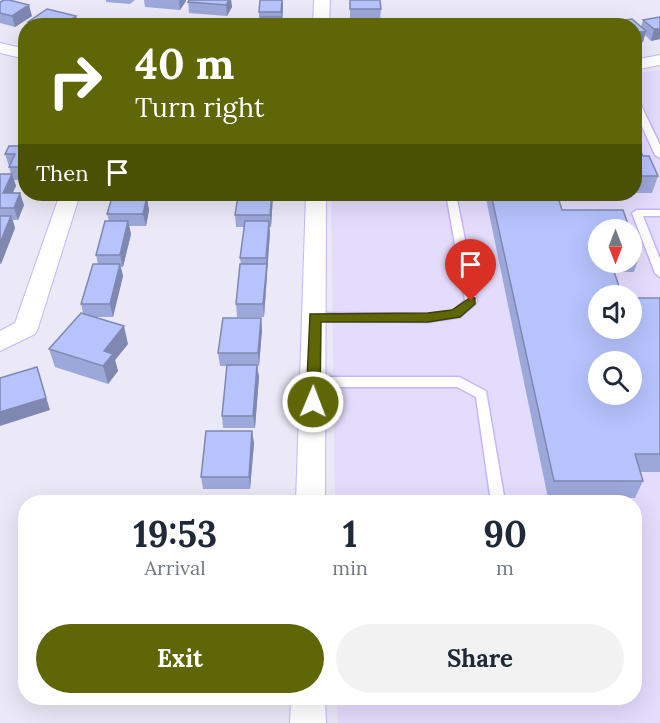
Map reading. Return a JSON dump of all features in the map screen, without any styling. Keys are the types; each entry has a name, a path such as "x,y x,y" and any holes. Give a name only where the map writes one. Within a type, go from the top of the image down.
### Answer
{"street":[{"path":"321,18 322,0"},
{"path":"0,48 18,52"},
{"path":"642,63 660,60"},
{"path":"0,342 26,328 68,201"},
{"path":"311,495 316,201"},
{"path":"308,705 308,723"}],"lane":[{"path":"642,116 660,155"},
{"path":"314,317 428,318 456,314 471,301 452,201"},
{"path":"660,213 637,213 660,273"},
{"path":"313,382 459,382 482,394 497,495"}],"shaded area":[{"path":"660,70 660,723 338,723 337,705 642,705 642,495 335,495 331,201 642,201 642,72"}],"building":[{"path":"4,0 29,5 12,16 0,13 0,2"},
{"path":"189,0 229,0 226,5 188,2"},
{"path":"260,0 282,0 281,12 259,12"},
{"path":"350,0 380,0 381,9 350,9"},
{"path":"47,9 76,16 73,18 34,18"},
{"path":"660,17 660,29 654,29 643,20"},
{"path":"9,146 18,146 18,167 9,167 15,154 5,154"},
{"path":"642,154 649,156 658,176 642,176"},
{"path":"0,174 12,174 3,193 18,193 18,198 14,208 0,208"},
{"path":"111,201 146,201 143,214 107,214"},
{"path":"237,201 271,201 270,215 235,215"},
{"path":"493,201 559,201 562,210 623,210 626,219 588,219 588,273 615,273 618,285 588,285 588,339 642,339 642,298 660,298 660,454 635,454 643,481 554,481"},
{"path":"0,216 11,216 0,243"},
{"path":"105,221 128,221 120,255 96,255"},
{"path":"245,221 269,221 266,258 240,258"},
{"path":"93,264 120,264 110,304 81,304"},
{"path":"240,264 267,264 263,304 236,304"},
{"path":"81,313 124,326 104,351 113,354 103,366 49,349"},
{"path":"223,318 261,318 258,353 218,353"},
{"path":"227,365 257,365 253,416 222,416"},
{"path":"37,367 46,398 0,412 0,378"},
{"path":"206,431 252,431 249,477 201,477"}],"route":[{"path":"313,402 314,317 428,318 456,314 471,301"}]}
